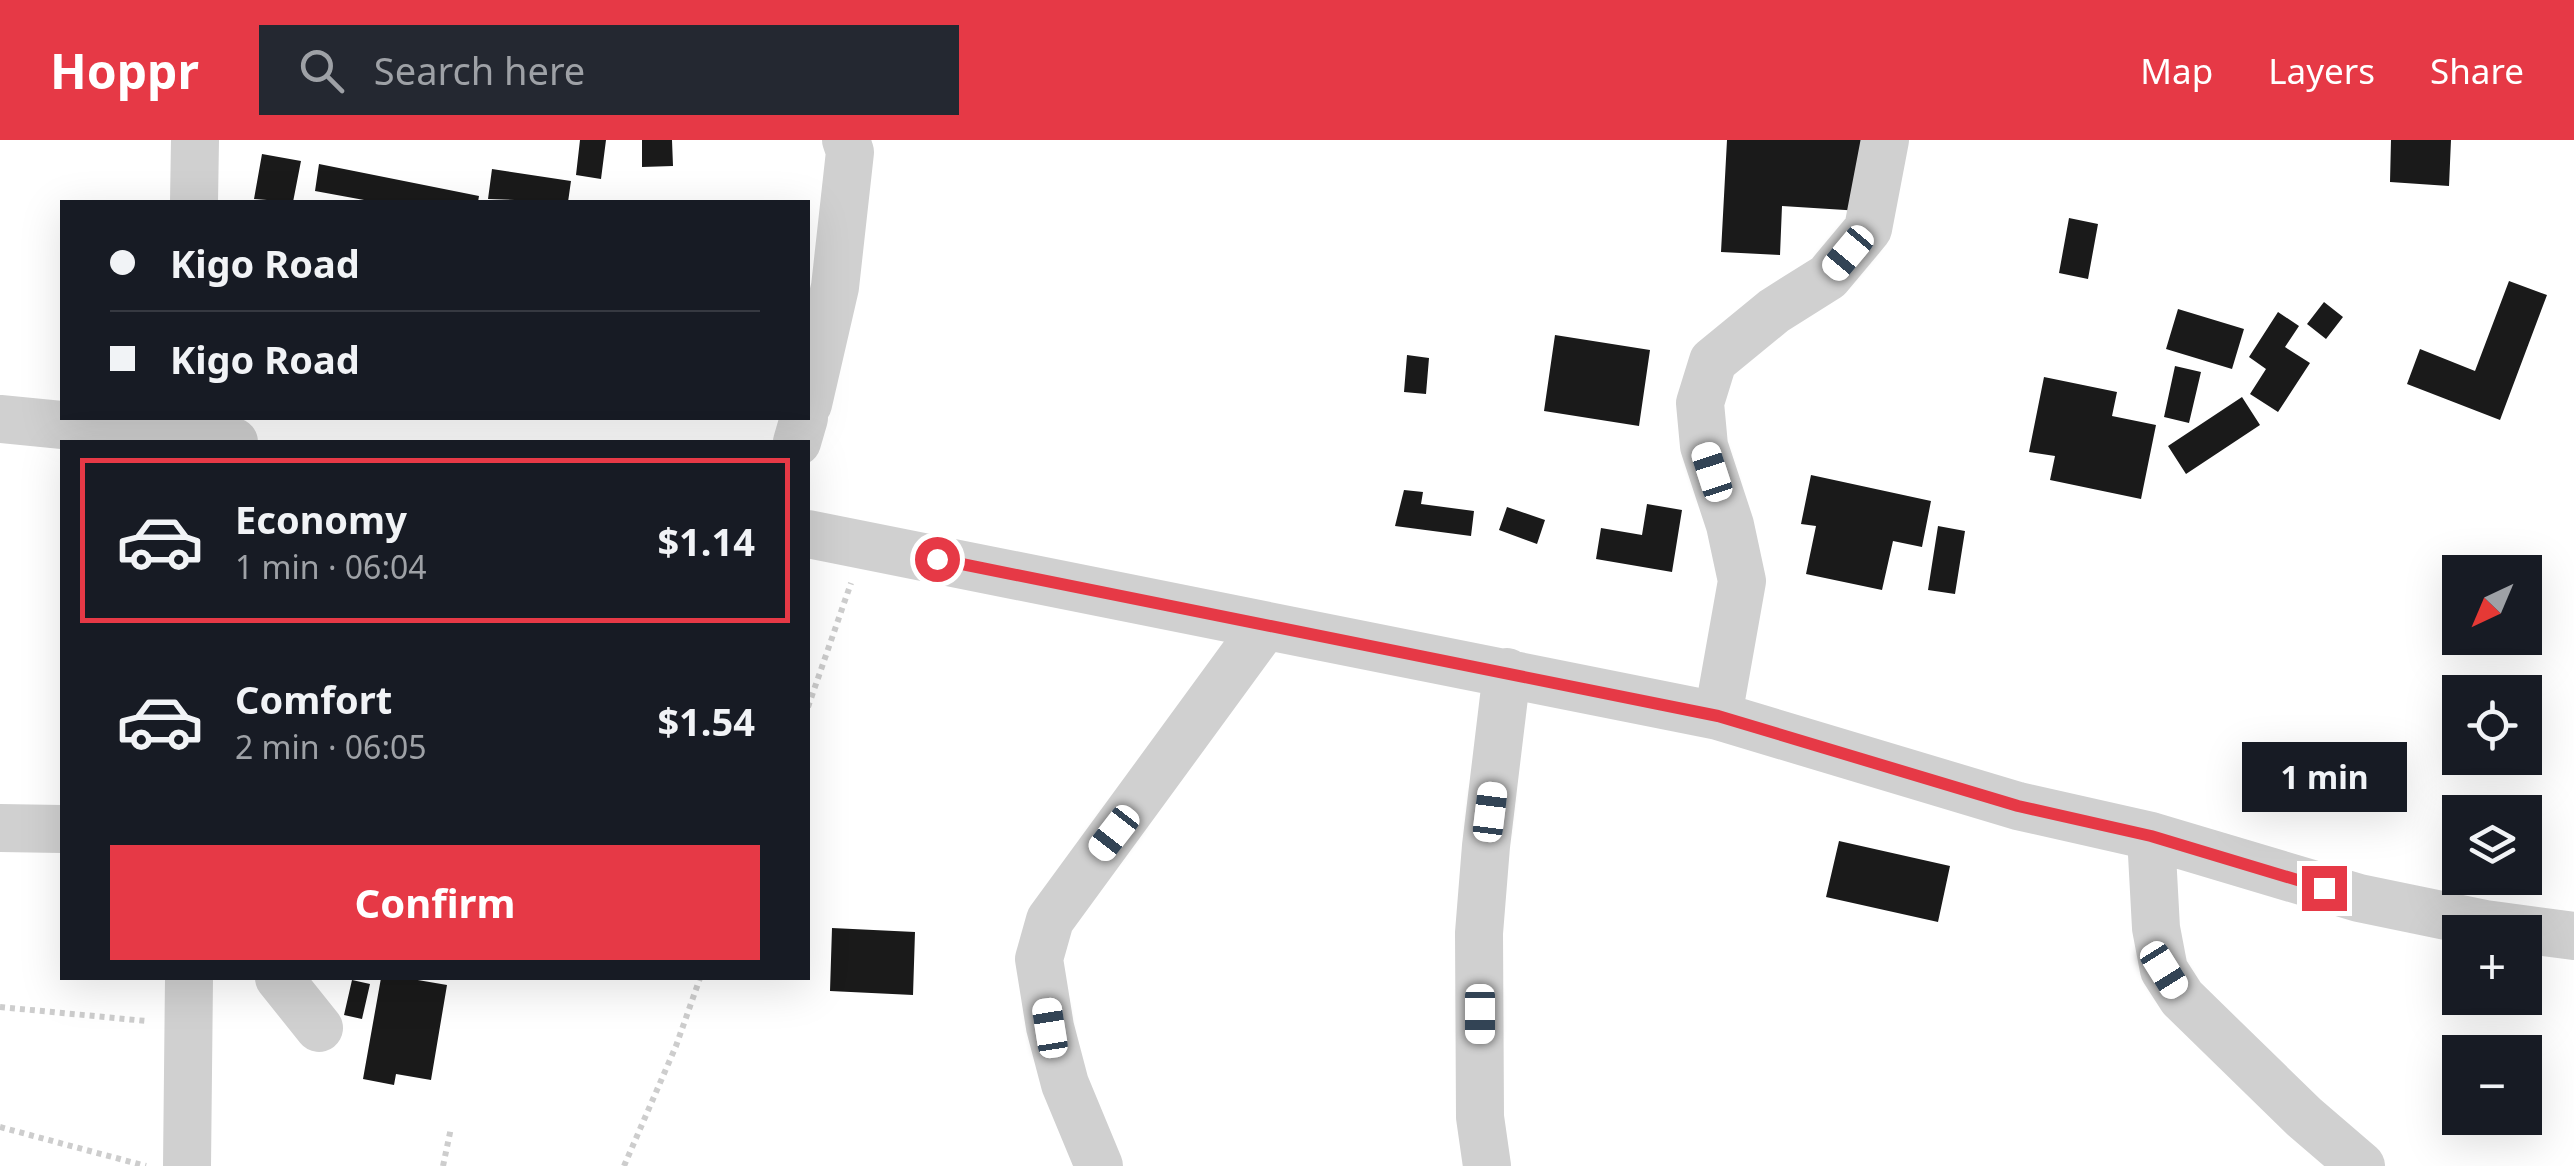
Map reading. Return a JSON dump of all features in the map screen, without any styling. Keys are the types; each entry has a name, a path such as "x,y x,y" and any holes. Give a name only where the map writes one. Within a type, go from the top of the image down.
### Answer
{"street":[{"path":"194,200 195,140"},
{"path":"810,396 836,287 850,152 846,140"},
{"path":"1718,716 1742,581 1730,525 1704,446 1700,403 1714,361 1774,311 1828,277 1868,229 1886,140"},
{"path":"0,419 186,428 226,440"},
{"path":"810,534 1718,716 2018,806 2151,836 2359,898 2485,924 2574,936"},
{"path":"1099,1166 1064,1084 1038,958 1050,920 1265,626"},
{"path":"1486,1166 1480,1117 1480,933 1507,672"},
{"path":"0,828 60,829"},
{"path":"2151,836 2156,928 2164,970 2182,998 2304,1117 2361,1166"},
{"path":"187,1166 189,980"},
{"path":"281,980 319,1028"}],"path":[{"path":"810,700 864,544"},
{"path":"624,1166 676,1046 699,980"},
{"path":"0,1007 188,1024"},
{"path":"0,1127 147,1166"},
{"path":"443,1166 451,1128"}],"building":[{"path":"580,140 606,140 601,179 576,175"},
{"path":"642,140 672,140 673,166 642,167"},
{"path":"1727,140 1864,140 1861,211 1782,206 1780,255 1721,252"},
{"path":"2391,140 2451,140 2449,186 2390,182"},
{"path":"262,154 301,161 293,200 254,199"},
{"path":"319,164 479,196 478,200 364,200 315,191"},
{"path":"492,169 571,181 568,200 488,199"},
{"path":"2069,218 2098,224 2088,279 2059,273"},
{"path":"2509,281 2547,295 2500,420 2407,384 2420,349 2475,371"},
{"path":"2324,302 2343,317 2326,339 2307,324"},
{"path":"2178,309 2244,329 2232,369 2166,349"},
{"path":"2278,312 2299,326 2285,347 2310,363 2278,412 2250,394 2266,369 2249,357"},
{"path":"1555,335 1650,350 1639,426 1544,411"},
{"path":"1407,355 1429,358 1426,394 1404,392"},
{"path":"2175,366 2201,372 2189,423 2164,417"},
{"path":"2044,377 2117,392 2112,416 2156,425 2141,499 2050,480 2055,456 2029,452"},
{"path":"2242,397 2260,425 2186,474 2168,446"},
{"path":"1811,475 1931,501 1922,547 1893,541 1882,590 1806,574 1816,526 1801,524"},
{"path":"1404,490 1423,492 1421,504 1474,511 1471,536 1395,526"},
{"path":"1647,504 1682,510 1672,572 1596,559 1601,528 1642,535"},
{"path":"1507,507 1545,520 1537,544 1499,530"},
{"path":"1938,526 1965,531 1955,594 1928,590"},
{"path":"1839,841 1950,866 1938,922 1826,897"},
{"path":"832,928 915,932 913,995 830,991"},
{"path":"352,980 370,984 362,1019 344,1015"},
{"path":"381,980 447,985 431,1080 396,1074 394,1085 363,1079"}],"route":[{"path":"937,559 1718,716 2018,806 2151,836 2324,888"}]}
